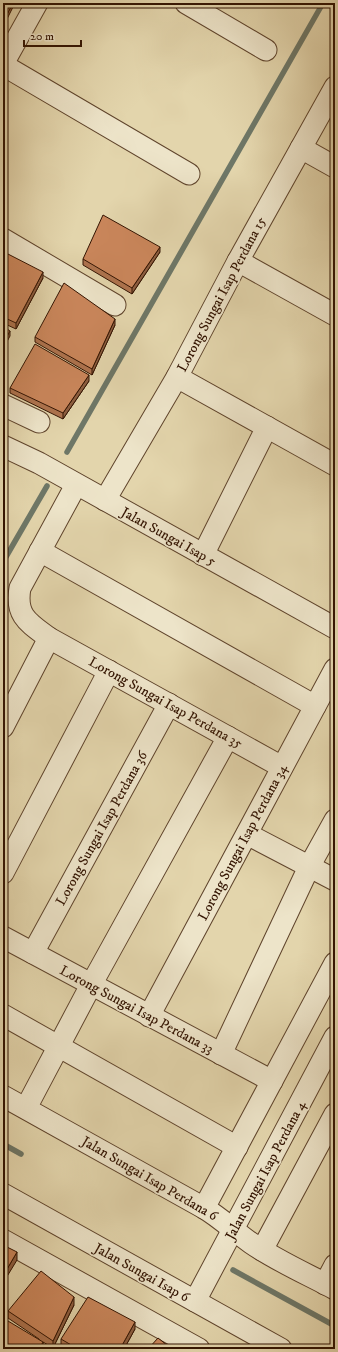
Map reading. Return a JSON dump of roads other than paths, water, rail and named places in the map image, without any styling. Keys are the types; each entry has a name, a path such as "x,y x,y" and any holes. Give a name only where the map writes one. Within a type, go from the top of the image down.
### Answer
{"street":[{"path":"37,3 3,64 189,174"},
{"path":"186,3 266,50"},
{"name":"Lorong Sungai Isap Perdana 15","path":"104,500 177,376 335,87"},
{"path":"301,148 335,167"},
{"path":"3,239 115,305"},
{"path":"238,262 335,315"},
{"path":"177,376 335,465"},
{"path":"3,405 39,422"},
{"path":"203,555 267,427"},
{"name":"Jalan Sungai Isap 5","path":"3,446 39,464 335,628"},
{"name":"Lorong Sungai Isap Perdana 35","path":"76,485 20,588 18,600 20,609 26,620 49,638 282,767"},
{"path":"40,551 315,706"},
{"path":"3,728 49,638"},
{"name":"Lorong Sungai Isap Perdana 34","path":"149,1016 335,669"},
{"path":"3,873 109,671"},
{"name":"Lorong Sungai Isap Perdana 36","path":"33,953 169,704"},
{"path":"26,1108 91,984 228,737"},
{"path":"220,1054 309,867 335,820"},
{"path":"246,834 335,880"},
{"name":"Lorong Sungai Isap Perdana 33","path":"3,937 272,1082"},
{"path":"204,1208 335,963"},
{"path":"3,1015 237,1147"},
{"name":"Jalan Sungai Isap Perdana 4","path":"195,1301 335,1037"},
{"name":"Jalan Sungai Isap Perdana 6","path":"3,1096 218,1216 262,1250 330,1287"},
{"path":"262,1250 335,1114"},
{"name":"Jalan Sungai Isap 6","path":"3,1194 281,1349"},
{"path":"3,1240 200,1349"},
{"path":"330,1287 335,1265"}],"waterway":[{"path":"67,452 323,3"},
{"path":"3,562 47,486"},
{"path":"3,658 5,666 3,671"},
{"path":"3,1144 21,1154"},
{"path":"233,1270 335,1326"}]}
